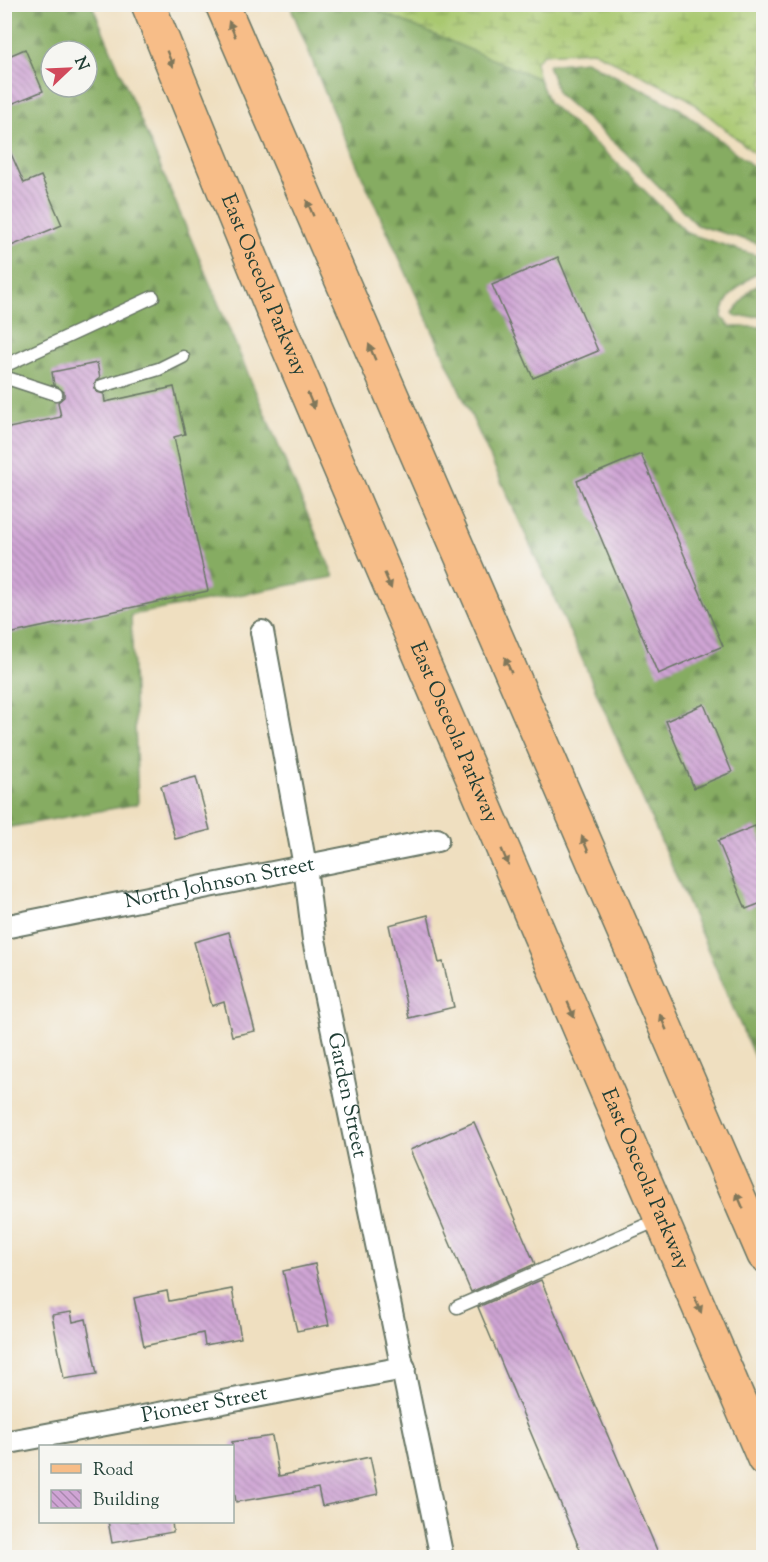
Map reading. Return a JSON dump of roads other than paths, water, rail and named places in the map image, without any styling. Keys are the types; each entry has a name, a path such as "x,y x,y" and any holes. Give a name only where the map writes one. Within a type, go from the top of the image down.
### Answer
{"main road":[{"name":"East Osceola Parkway","path":"148,4 280,328 764,1459"},
{"path":"222,4 764,1255"}],"street":[{"name":"Garden Street","path":"261,632 305,866 314,940 442,1557"},
{"name":"North Johnson Street","path":"4,927 437,840"},
{"name":"Pioneer Street","path":"4,1443 404,1368"}],"lane":[{"path":"4,366 153,297"},
{"path":"102,386 159,369 183,357"},
{"path":"4,377 56,394"},
{"path":"457,1307 662,1219"}]}
